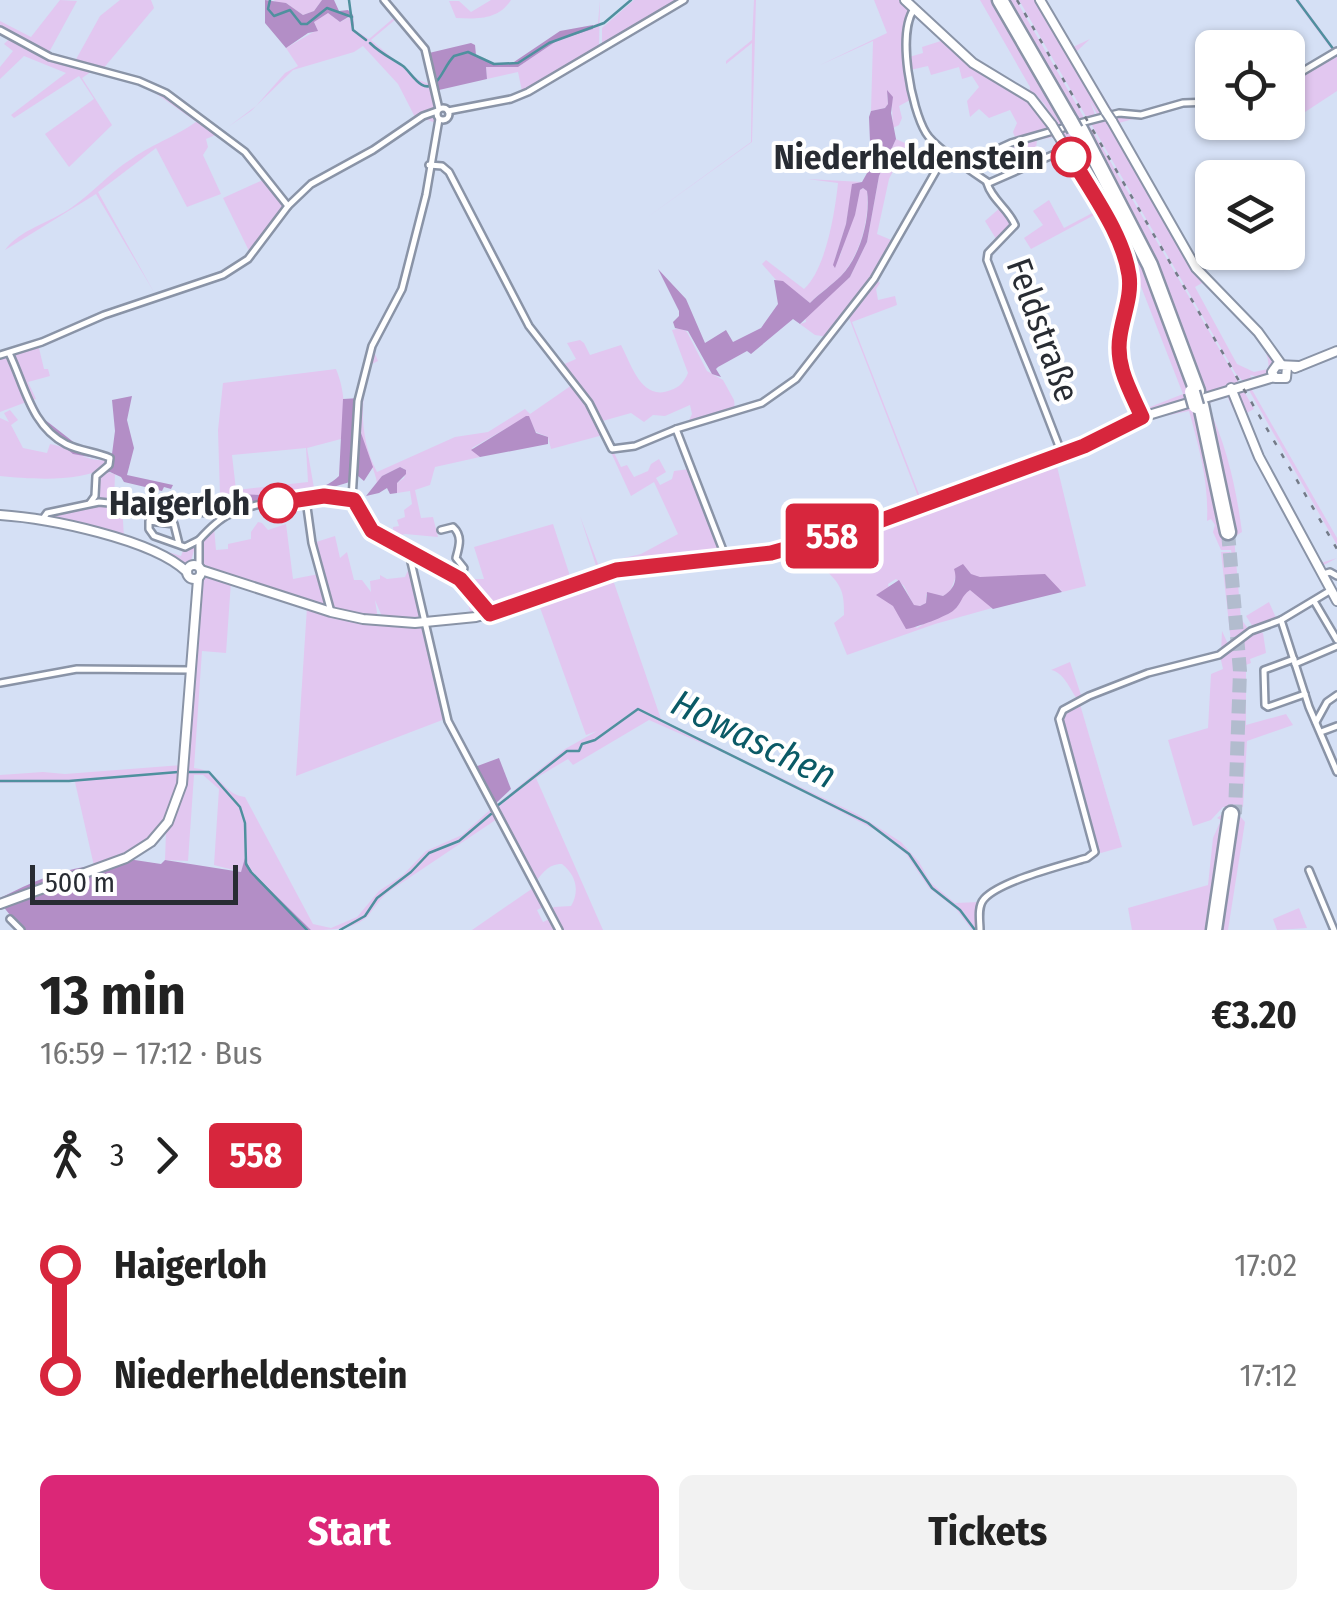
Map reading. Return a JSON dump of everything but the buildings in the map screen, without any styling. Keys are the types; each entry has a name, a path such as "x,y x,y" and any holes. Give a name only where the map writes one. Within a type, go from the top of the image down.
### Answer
{"highway":[{"path":"1002,0 1150,265 1196,399 1226,533"},
{"path":"1216,930 1233,814"}],"street":[{"path":"384,0 426,49 443,114 400,296 372,346 355,416 352,499 372,531 460,579 490,614"},
{"path":"0,355 104,314 218,278 248,259 288,206 318,178 373,150 428,114 443,114 528,92 684,0"},
{"path":"905,0 973,63 1031,98 1066,149 1128,265 1129,294 1120,360 1124,379 1142,417"},
{"path":"1040,0 1196,268 1258,332 1280,370"},
{"path":"914,9 907,25 910,90 926,134 987,183 1066,149"},
{"path":"0,30 50,57 160,89 245,152 288,206"},
{"path":"1305,70 1337,51"},
{"path":"965,164 1011,142 1112,114 1142,115 1195,103"},
{"path":"430,165 442,166 449,172 529,326 590,404 612,449 638,445 676,428 762,402 802,373 874,280 949,154"},
{"name":"Feldstraße","path":"987,183 1015,225 990,250 987,260 1062,454"},
{"path":"0,515 42,520 106,536 195,571 331,612 380,621 426,622 490,614 616,570 779,551 860,528 1062,454 1142,417 1337,351"},
{"path":"8,353 44,428 68,445 110,458 109,466 96,476 96,494 90,503"},
{"path":"1231,388 1252,442 1337,600"},
{"path":"676,428 726,558"},
{"path":"96,494 106,502"},
{"path":"42,520 46,512 90,503 122,503 206,515 324,496 352,499"},
{"path":"306,500 312,543 331,612"},
{"path":"179,544 174,524 149,521 152,535 179,544 188,546 228,514"},
{"path":"441,530 456,530 460,544 456,558 464,568 460,579"},
{"path":"0,904 126,858 160,833 174,812 181,791 199,540"},
{"path":"408,549 450,726 559,930"},
{"path":"1323,574 1337,576"},
{"path":"980,930 980,908 985,898 1095,852 1060,722 1062,710 1148,673 1219,655 1261,626 1281,620 1332,590"},
{"path":"1305,694 1264,705 1264,670 1337,643 1314,601"},
{"path":"1281,620 1305,694 1337,772"},
{"path":"0,683 77,669 190,670"},
{"path":"1316,722 1327,702 1337,695"},
{"path":"1320,732 1337,726"},
{"path":"1309,870 1334,930"},
{"path":"10,919 21,930"}],"shaded area":[{"path":"60,0 77,1 47,56 74,63 100,16 120,0 151,0 154,8 102,70 140,84 92,71 82,78 112,125 69,167 45,134 94,99 79,76 14,118 11,115 66,73 24,56 0,79 0,67 13,51 4,44 12,36 0,30 0,21 31,37"},
{"path":"265,0 286,3 303,15 314,11 322,0 334,0 339,11 348,10 353,15 354,29 350,16 340,22 328,13 314,22 318,31 286,48 265,23"},
{"path":"274,0 322,0 314,11 303,15"},
{"path":"491,0 511,0 494,15 472,18 456,18 449,1 459,1 471,12"},
{"path":"600,0 599,47 522,91 518,72 487,79 486,67 518,67 558,40 593,29 598,23"},
{"path":"634,0 678,0 602,45 602,28"},
{"path":"754,0 752,142 645,219 751,142 752,43 726,61 752,40"},
{"path":"874,0 901,0 909,11 906,29 912,99 899,106 902,118 893,128 887,92 885,108 871,111 873,41 818,66 887,33"},
{"path":"980,0 996,0 1103,183 1135,249 1126,252 1045,105 1036,95 1029,95 1030,87"},
{"path":"1008,0 1016,0 1086,121 1080,122"},
{"path":"1019,0 1043,0 1073,47 1090,39 1076,52 1112,110 1142,112 1140,117 1119,123 1195,261 1195,270 1202,270 1262,331 1283,360 1304,362 1259,377 1250,375 1252,379 1244,382 1236,374 1090,122 1100,120 1090,101 1096,117 1088,120","holes":["1202,283 1263,346 1268,369 1254,372 1237,364 1195,287"]},
{"path":"1295,0 1299,0 1337,52 1337,91 1305,112 1305,70 1334,53"},
{"path":"328,13 340,22 350,17 352,28 369,39 396,16 427,56 436,108 416,119 398,84 363,46 293,70 251,111 228,127 256,106 285,73 298,66 286,48 317,30 314,21","holes":["396,19 423,54 429,84 371,40"]},
{"path":"593,25 593,29 558,40 518,67 486,67 487,79 439,90 429,53 471,43 476,55 495,64 511,64 560,31"},
{"path":"944,40 955,53 1033,102 1063,147 1061,151 1054,137 1037,140 1036,148 1006,161 1000,149 1016,140 1013,132 1017,123 1010,110 989,118 979,109 970,117 967,101 979,87 972,76 962,79 959,67 931,75 928,66 910,70 909,57 923,53 922,47"},
{"path":"145,86 184,100 180,104 198,119 195,121"},
{"path":"887,90 893,97 891,113 896,139 879,176 867,242 850,277 800,324 793,319 751,354 747,351 718,367 721,377 712,374 688,331 675,328 673,322 679,311 658,269 686,299 705,343 726,330 733,342 761,328 778,304 774,280 783,281 810,303 841,276 859,248 867,213 867,191 863,188 835,268 852,184 862,182 871,166 869,117 871,111 888,104"},
{"path":"432,116 437,124 425,194 401,288 369,348 365,364 368,344 397,294 422,197 435,123 424,118 371,152 424,117"},
{"path":"200,119 220,133 206,139 208,147 203,155 221,194 187,207 156,148 98,192 155,294 96,194 5,250 27,232 71,208 125,164"},
{"path":"1088,123 1239,383 1201,395 1081,125"},
{"path":"896,139 907,144 889,179 877,234 896,242 875,280 880,283 876,289 878,300 895,296 897,305 852,322 922,502 1060,453 921,504 849,318 854,307 828,337 815,335 800,324 850,277 867,242 879,176"},
{"path":"1066,152 1100,212 1031,249 1024,238 1043,225 1033,211 1049,200 1064,228 1096,211 1063,154"},
{"path":"265,179 285,209 251,255 223,198"},
{"path":"807,179 862,182 853,184 835,259 840,256 863,188 868,202 854,258 841,276 810,303 777,281 762,264 766,260 804,289 812,280 824,254 838,183"},
{"path":"1001,207 1014,225 998,242 985,221"},
{"path":"1136,251 1172,337 1190,398 1143,413 1137,404 1145,409 1183,394 1140,284 1131,286 1126,254"},
{"path":"681,328 687,332 707,371 723,380 735,410 687,425 692,414 690,405 665,416 653,415 644,422 631,413 599,422 621,467 627,465 634,477 648,471 659,459 666,472 656,478 660,485 672,479 674,471 689,469 722,550 737,555 726,560 611,574 661,719 657,718 859,815 901,842 931,883 955,903 980,902 980,930 972,930 956,909 929,888 906,854 877,831 758,768 649,720 573,765 568,759 536,778 603,930 472,930 533,888 545,906 537,910 543,922 552,918 555,921 550,911 554,907 571,906 576,889 571,873 557,864 534,883 493,807 565,749 597,731 586,735 538,602 496,615 427,626 496,614 537,600 493,611 479,599 487,612 471,616 463,583 477,596 463,579 484,579 474,547 553,524 572,582 598,572 580,516 598,564 641,554 678,534 654,482 631,496 603,435 551,449 548,437 536,432 528,416 472,448 480,457 435,467 430,485 415,490 421,518 433,517 438,537 394,537 393,527 399,526 397,520 405,517 404,510 412,504 410,491 397,493 397,483 406,470 400,467 377,483 360,423 365,372 375,354 378,361 370,365 363,419 367,446 377,472 455,437 488,432 525,409 530,414 572,385 584,396 560,366 576,359 567,343 580,340 590,355 621,345 645,387 661,392 674,389 688,373 672,330"},
{"path":"38,344 44,369 48,369 50,376 28,382 36,399 30,401 11,353"},
{"path":"6,355 29,401 0,412 0,356"},
{"path":"336,369 344,403 341,439 307,448 314,488 285,494 239,496 236,492 220,496 218,430 223,383","holes":["306,448 308,482 236,490 232,455"]},
{"path":"1272,381 1251,388 1337,538 1337,545 1246,385"},
{"path":"1241,386 1254,409 1245,414 1275,480 1321,563 1337,558 1322,566 1259,464 1227,396 1207,404 1225,451 1237,499 1242,532 1234,537 1241,619 1249,630 1221,653 1222,631 1228,644 1231,642 1221,552 1230,552 1233,562 1231,550 1221,550 1213,532 1215,525 1211,519 1207,521 1205,479 1189,411 1140,421 1111,436 1110,445 1109,437 1142,418 1192,403 1215,518 1221,533 1226,534 1203,399"},
{"path":"132,396 127,420 134,448 127,475 173,485 171,489 164,487 162,491 124,482 110,472 99,474 108,468 106,460 73,454 42,429 44,419 76,444 112,454 112,400"},
{"path":"360,398 360,430 373,467 364,481 358,476 320,491 318,496 244,508 239,496 242,494 306,492 339,476 343,399"},
{"path":"10,410 18,420 11,425 23,448 47,453 50,444 91,459 106,460 108,466 70,477 0,476 0,418 9,422 4,413"},
{"path":"526,416 536,433 548,437 548,444 480,457 471,450"},
{"path":"1055,458 1086,586 1062,592 1060,589 935,624 847,655 834,623 844,615 843,596 820,561 822,549 829,541 944,500 947,503 949,498","holes":["956,576 963,594 948,614 917,628 897,610 888,584 896,579 914,606 926,603 926,594 943,596 950,592"]},
{"path":"400,467 406,474 397,483 397,493 390,494 387,488 366,496 382,476"},
{"path":"101,471 115,474 114,502 97,495 95,482"},
{"path":"86,504 122,504 124,538 181,556 184,548 196,543 191,561 185,564 46,519 47,513"},
{"path":"258,522 268,530 286,524 293,579 319,574 313,543 335,536 340,558 347,552 354,580 362,580 371,592 370,581 380,579 380,575 387,579 405,577 407,562 411,561 423,620 383,619 375,600 378,619 333,609 323,586 330,608 202,568 200,541 214,527 216,550 228,549 228,544 251,539"},
{"path":"963,564 971,574 980,577 1045,574 1062,592 993,609 970,590 951,612 906,629 893,606 876,595 899,580 914,605 920,606 926,603 927,592 943,596 949,591 955,581 954,569"},
{"path":"200,579 231,582 226,653 202,651 194,768 210,773 232,792 245,797 313,924 331,928 357,917 379,891 403,875 426,851 462,835 491,809 497,819 391,890 362,921 334,929 311,930 251,871 246,858 241,872 214,865 219,789 203,775 194,775 188,861 165,860 166,832 155,842 164,830 188,768 185,766"},
{"path":"1269,602 1277,620 1253,627 1246,616"},
{"path":"307,607 423,624 445,719 296,776"},
{"path":"1253,631 1263,633 1266,653 1250,659 1251,663 1246,665 1246,725 1286,714 1293,725 1247,741 1243,807 1223,807 1211,820 1193,826 1168,740 1208,728 1211,674 1223,669 1220,656 1237,645 1240,651 1240,643"},
{"path":"1070,662 1082,698 1078,700 1063,678 1051,670"},
{"path":"1079,701 1122,847 1101,853 1097,851 1060,719"},
{"path":"499,758 511,789 493,806 472,768"},
{"path":"182,765 174,808 166,824 128,854 94,866 75,782 0,783 0,775"},
{"path":"1228,810 1218,833 1224,838 1210,930 1132,930 1128,908 1208,885 1213,838 1221,820 1217,818"},
{"path":"1237,813 1245,822 1228,930 1221,930 1237,837"},
{"path":"245,858 251,871 311,930 22,930 2,905 128,859 161,864 165,860 241,872"},
{"path":"94,866 0,902 0,898 46,878"},
{"path":"1299,908 1307,928 1277,930 1273,919"}],"waterway":[{"path":"270,0 268,9 274,16 290,10 301,24 307,24 327,8 352,17"},
{"path":"349,0 353,30 366,40"},
{"path":"370,43 421,84 430,86 454,56 468,52 494,64 518,63 549,43 604,23 631,0"},
{"path":"1297,0 1334,50"},
{"name":"Howaschen","path":"497,806 567,751 579,751 582,744 595,740 638,709 868,823 909,854 932,888 960,910 975,930"},
{"name":"Howaschen","path":"0,781 69,781 178,772"},
{"name":"Howaschen","path":"187,772 209,772 240,807 245,823 246,864 307,930"},
{"name":"Howaschen","path":"340,930 365,916 377,898 429,853 459,841 491,814"}],"tunnel":[{"path":"1228,532 1240,671 1235,814"}],"railway":[{"path":"1017,0 1337,549"}],"bus line":[{"name":"558","path":"278,503 324,496 354,500 372,531 460,579 490,614 616,570 779,551 879,522 1084,446 1142,417 1124,379 1120,360 1129,294 1128,265 1071,157"}],"place":[{"name":"Niederheldenstein","path":"1071,157"},
{"name":"Haigerloh","path":"278,503"}]}
